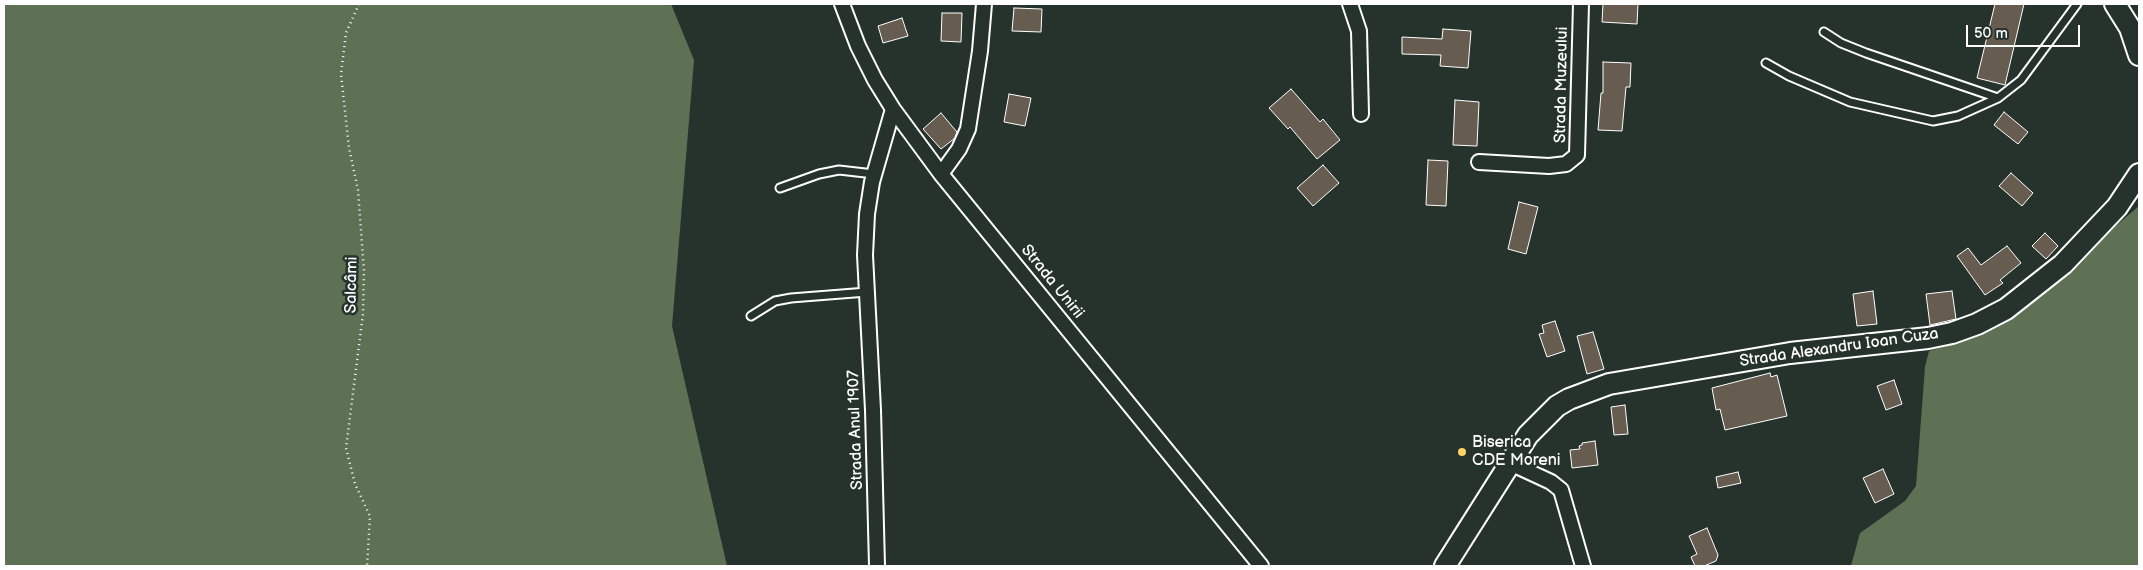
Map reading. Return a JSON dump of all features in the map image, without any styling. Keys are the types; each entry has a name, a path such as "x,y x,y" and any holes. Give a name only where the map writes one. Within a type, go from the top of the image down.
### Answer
{"main road":[{"path":"2115,4 2130,28 2139,55"},
{"name":"Strada Alexandru Ioan Cuza","path":"1445,566 1528,435 1557,406 1585,392 1609,384 1790,353 1928,338 1952,333 1977,324 2006,309 2063,264 2117,207 2139,174"}],"street":[{"name":"Strada Unirii","path":"842,4 858,46 875,80 893,109 941,174 1261,566"},
{"path":"941,174 959,149 968,129 980,51 984,4"},
{"path":"1350,4 1359,31 1361,114"},
{"name":"Strada Muzeului","path":"1479,162 1549,166 1566,164 1577,155 1581,4"},
{"name":"Strada Anul 1907","path":"877,566 874,410 865,255 867,222 874,174 893,109"},
{"path":"1510,463 1551,482 1561,490 1583,566"}],"lane":[{"path":"1766,63 1789,76 1850,102 1933,121 1958,116 1998,98 2021,80 2077,4"},
{"path":"1824,32 1841,43 1866,54 1998,98"},
{"path":"780,188 819,174 839,170 874,174"},
{"path":"751,316 775,301 867,292"}],"path":[{"name":"Salcâmi","path":"359,4 346,33 341,74 349,148 358,190 364,271 363,314 346,448 355,484 370,516 367,566"}],"green space":[{"path":"4,4 671,4 694,60 672,326 727,566 4,566"},
{"path":"2139,206 2139,566 1851,566 1860,533 1905,501 1916,486 1925,367 1929,351 1943,347 2009,317"}],"building":[{"path":"1603,4 1638,4 1637,24 1602,22"},
{"path":"1995,4 2024,4 2005,85 1977,78"},
{"path":"1014,8 1042,9 1041,32 1012,31"},
{"path":"942,13 962,13 961,42 941,41"},
{"path":"902,18 908,36 883,43 878,26"},
{"path":"1443,29 1471,31 1468,68 1440,66 1441,55 1402,54 1402,37 1442,39"},
{"path":"1603,62 1631,63 1630,87 1626,87 1622,131 1598,130 1601,93 1603,93"},
{"path":"1291,89 1320,122 1323,119 1340,140 1317,159 1290,127 1288,129 1269,108"},
{"path":"1009,94 1031,98 1025,126 1004,122"},
{"path":"1455,100 1479,102 1477,146 1453,145"},
{"path":"2004,112 2028,132 2018,144 1994,125"},
{"path":"941,113 957,132 955,138 941,149 923,129"},
{"path":"1428,160 1448,161 1446,206 1426,205"},
{"path":"1323,165 1339,183 1313,206 1297,188"},
{"path":"2011,173 2033,193 2022,206 1999,186"},
{"path":"1519,202 1538,207 1526,254 1508,249"},
{"path":"2045,233 2058,246 2046,259 2032,246"},
{"path":"2007,246 2021,263 2000,280 2003,283 1985,295 1957,256 1968,248 1981,265"},
{"path":"1873,291 1877,324 1857,326 1853,294"},
{"path":"1952,291 1956,319 1930,325 1926,294"},
{"path":"1555,321 1565,351 1547,357 1539,334 1544,333 1542,325"},
{"path":"1593,332 1604,369 1587,374 1577,336"},
{"path":"1770,373 1771,377 1777,375 1787,416 1725,430 1720,409 1716,410 1712,388"},
{"path":"1894,380 1902,404 1886,410 1877,386"},
{"path":"1625,405 1628,434 1614,435 1611,407"},
{"path":"1595,441 1598,465 1572,468 1570,450 1580,449 1579,446 1582,443"},
{"path":"1883,469 1894,494 1875,503 1863,478"},
{"path":"1738,472 1741,483 1718,488 1716,477"},
{"path":"1707,528 1718,555 1716,561 1704,566 1695,566 1691,557 1697,554 1689,536"}],"place":[{"name":"Biserica CDE Moreni","path":"1462,452"}]}
